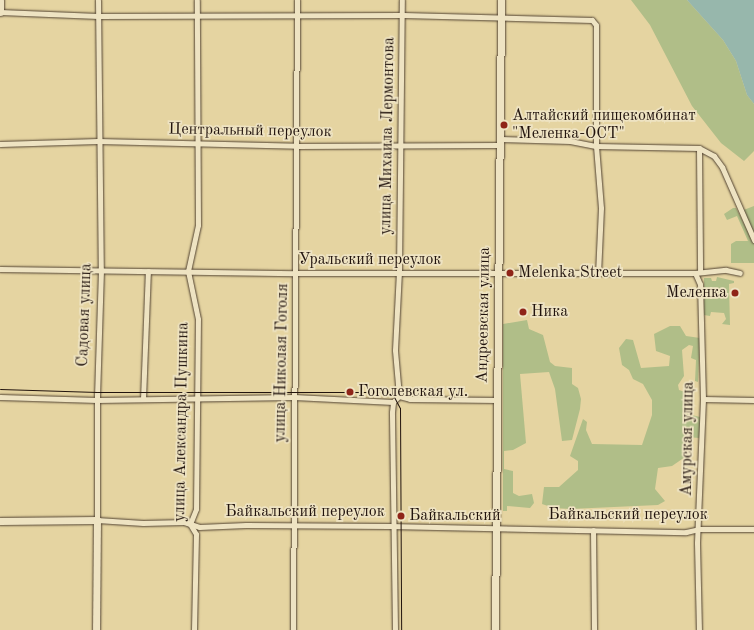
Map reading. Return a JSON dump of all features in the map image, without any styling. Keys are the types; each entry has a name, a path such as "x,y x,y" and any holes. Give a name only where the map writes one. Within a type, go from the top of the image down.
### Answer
{"street":[{"path":"0,0 0,12 98,16 297,15 501,17 590,20 595,23 596,146 601,208 598,273"},
{"name":"Садовая улица","path":"96,630 97,400 102,270 98,141 98,0"},
{"name":"улица Александра Пушкина","path":"194,630 196,534 190,524 196,509 199,398 198,319 188,271 197,233 197,0"},
{"name":"улица Николая Гоголя","path":"294,630 297,0"},
{"name":"улица Михаила Лермонтова","path":"399,396 395,350 399,272 402,0"},
{"name":"Андреевская улица","path":"495,630 501,0"},
{"name":"Центральный переулок","path":"0,144 98,141 297,146 401,146 570,141 596,146 699,148"},
{"path":"699,148 714,156 722,167 754,240"},
{"name":"Амурская улица","path":"699,148 697,273 700,284 703,399 699,529 697,543 699,630"},
{"name":"Уральский переулок","path":"0,269 296,273 697,273 726,270 740,273"},
{"path":"143,399 148,270"},
{"path":"395,630 393,402 399,396 410,399 497,400"},
{"path":"0,397 97,400 294,397 393,402"},
{"path":"703,399 754,400"},
{"name":"Байкальский переулок","path":"0,521 97,520 143,523 184,522 199,527 294,525 686,532 699,529 754,529"},
{"path":"593,530 594,630"}],"green space":[{"path":"631,0 687,0 723,40 736,61 747,95 754,104 754,151 744,161 721,143 692,106 650,25"},
{"path":"754,206 754,238 741,211"},
{"path":"733,208 736,208 754,243 754,263 731,263 731,244 736,241 748,241 737,216 727,220 724,214"},
{"path":"717,277 734,281 734,283 729,284 730,325 722,324 726,319 724,313 711,312 710,316 704,315 704,278 711,278 712,281 716,281"},
{"path":"527,320 529,329 543,335 550,362 555,366 572,368 572,384 578,388 581,399 580,409 572,440 562,441 555,389 549,372 520,374 526,443 513,450 504,451 504,469 513,471 513,493 519,496 532,494 534,503 530,508 507,506 507,511 503,511 503,324"},
{"path":"670,326 680,326 686,336 700,338 698,382 695,381 696,360 691,358 693,346 689,345 682,350 684,376 678,385 679,390 685,392 684,413 700,417 700,438 685,437 685,448 688,449 688,455 672,466 658,468 655,489 665,501 658,505 570,509 554,508 542,504 544,487 559,487 578,470 578,461 570,456 583,419 587,422 586,430 592,444 642,445 652,415 652,400 643,384 633,379 629,370 622,365 619,348 626,339 633,340 641,368 669,366 670,356 656,351 654,334"}],"water":[{"path":"687,0 754,0 754,104 747,95 736,61 723,40"}],"tram line":[{"path":"0,389 97,392 384,392 393,395 400,408 401,630"}],"place":[{"name":"Алтайский пищекомбинат \"Меленка-ОСТ\"","path":"504,125"},
{"name":"Melenka Street","path":"510,273"},
{"name":"Меленка","path":"735,293"},
{"name":"Ника","path":"523,312"},
{"name":"Гоголевская ул.","path":"350,392"},
{"name":"Байкальский","path":"401,516"}]}
